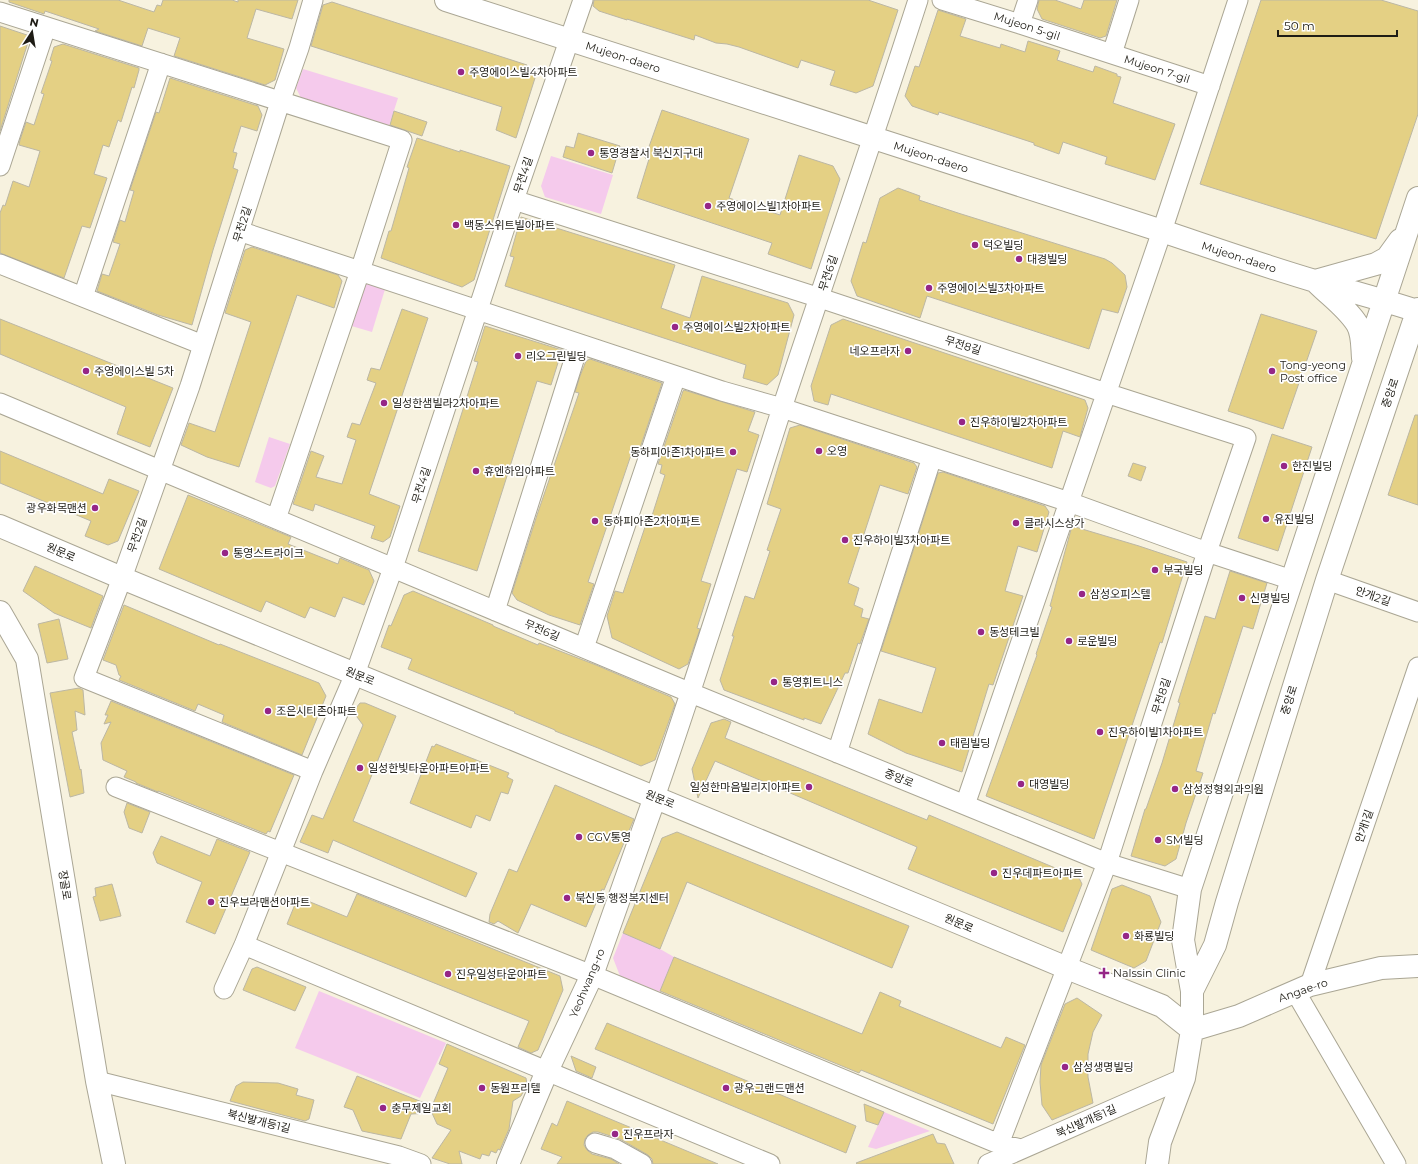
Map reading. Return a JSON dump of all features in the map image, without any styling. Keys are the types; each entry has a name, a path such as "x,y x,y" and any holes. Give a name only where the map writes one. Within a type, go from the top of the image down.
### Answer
{"street":[{"name":"무전2길","path":"122,578 204,345 280,102 299,48 312,0"},
{"name":"Mujeon-daero","path":"446,0 1315,281 1418,311"},
{"name":"무전4길","path":"224,989 244,945 313,771 355,674 393,568 514,200 583,0"},
{"path":"873,138 918,0"},
{"name":"Mujeon 5-gil","path":"942,0 1112,54"},
{"path":"1020,24 1028,0"},
{"name":"Mujeon 7-gil","path":"1129,0 1112,54 1210,86"},
{"path":"965,805 1162,231 1238,0"},
{"path":"0,12 402,140 360,271 276,519"},
{"path":"0,166 46,27"},
{"path":"82,297 161,63"},
{"name":"무전6길","path":"655,797 691,693 782,408 873,138"},
{"path":"1157,1164 1160,1142 1184,1078 1192,1030 1192,991 1183,940 1190,890 1383,300 1418,198"},
{"name":"무전8길","path":"514,200 820,298 1246,438 1207,552 1107,863"},
{"path":"1315,281 1376,264 1387,258 1407,229"},
{"path":"239,231 676,376 782,408 1069,502 1207,552 1292,580"},
{"path":"0,264 204,345"},
{"path":"1315,281 1345,309 1357,325 1362,339 1363,364"},
{"name":"중앙로","path":"1192,991 1215,945 1243,848 1327,580 1418,311"},
{"path":"495,611 578,344"},
{"path":"584,648 676,376"},
{"path":"0,403 393,568"},
{"path":"837,753 932,457"},
{"name":"원문로","path":"0,526 122,578 1162,1006 1192,1030"},
{"name":"무전6길","path":"393,568 691,693"},
{"path":"122,578 84,678 313,771"},
{"name":"안개2길","path":"1327,580 1418,612"},
{"name":"장골로","path":"0,612 27,659 97,1081 114,1164"},
{"name":"안개1길","path":"1303,988 1418,667"},
{"name":"중앙로","path":"691,693 1107,863 1190,890"},
{"path":"116,787 592,975 999,1144 1021,1150"},
{"name":"Yeohwang-ro","path":"508,1164 547,1071 592,975 655,797"},
{"path":"999,1144 1107,863"},
{"path":"244,945 770,1164"},
{"name":"Angae-ro","path":"1192,1030 1239,1016 1303,988 1381,968 1418,966"},
{"path":"1303,988 1396,1164"},
{"name":"북신발개등1길","path":"988,1164 1184,1078"},
{"name":"북신발개등1길","path":"97,1081 400,1156 421,1164"},
{"path":"595,1143 616,1149 642,1164"}],"shaded area":[{"path":"303,69 398,98 389,126 301,98 296,88"},
{"path":"551,156 613,175 601,214 545,197 541,186"},
{"path":"372,281 386,286 372,332 348,325 360,287"},
{"path":"269,437 290,444 275,486 271,488 255,482"},
{"path":"623,933 660,949 674,957 660,992 620,976 613,958"},
{"path":"319,991 446,1043 420,1098 295,1048"},
{"path":"884,1112 930,1131 876,1149 868,1147"}],"building":[{"path":"9,0 118,0 154,12 157,5 161,6 163,0 232,0 238,2 238,0 298,0 292,19 256,9 247,38 284,49 275,80 265,85 174,56 180,38 148,28 142,46 95,31 99,29 45,11 44,14 9,2"},
{"path":"594,0 868,0 898,10 873,86 856,93 830,85 835,71 801,60 798,68 739,47 716,43 695,35 694,40 599,11 593,6"},
{"path":"1039,0 1055,0 1081,9 1084,0 1117,0 1106,36 1100,38 1042,19 1037,9"},
{"path":"1261,0 1381,0 1418,11 1418,114 1376,239 1200,184"},
{"name":"주영에이스빌4차아파트","path":"332,2 527,65 535,78 516,138 496,130 502,107 311,46 323,5"},
{"path":"938,10 966,19 960,36 1000,48 1001,44 1025,52 1028,41 1060,51 1057,60 1093,72 1095,66 1117,74 1117,76 1121,77 1113,103 1175,124 1155,180 1105,164 1107,157 1063,142 1059,154 1034,145 1034,143 939,112 938,115 912,106 905,96 915,66 919,67"},
{"path":"0,26 30,36 0,131"},
{"path":"63,44 139,68 134,88 132,87 121,122 118,120 109,147 103,145 94,174 107,178 90,228 82,226 64,278 0,253 0,213 3,205 5,206 13,181 29,187 40,151 19,145 20,140 26,122 34,125 44,94 41,93 52,61 50,60 54,47"},
{"path":"170,78 258,106 262,115 257,131 241,126 233,152 237,153 233,168 238,170 213,250 192,325 158,315 97,291 102,274 109,276 120,244 113,242 120,220 125,222 134,191 130,190 156,112 159,113"},
{"name":"주영에이스빌1차아파트","path":"662,110 749,139 729,198 780,215 799,155 833,166 840,179 811,269 768,254 772,243 637,198 649,159 645,158"},
{"path":"394,111 427,122 422,136 390,125"},
{"name":"통영경찰서 북신지구대","path":"578,133 620,146 612,173 563,157 566,146 574,148"},
{"path":"417,138 510,166 474,280 462,287 381,258 389,231 391,231 409,168 407,167"},
{"path":"898,188 920,196 919,200 1105,259 1112,263 1125,275 1127,287 1118,313 1102,309 1089,349 927,296 920,318 857,296 851,281 863,242 866,243 880,198"},
{"path":"521,217 675,265 661,308 690,318 702,276 788,303 794,315 778,375 767,385 743,378 746,365 505,286 514,257 510,256"},
{"path":"252,247 338,275 342,281 334,308 297,295 239,467 207,457 181,445 189,423 215,432 251,322 225,313 245,250"},
{"name":"일성한샘빌라2차아파트","path":"402,309 428,318 369,494 400,506 390,537 383,542 371,538 375,526 315,504 313,511 293,504 311,451 324,456 316,477 342,484 356,440 347,437 352,423 360,425 376,383 367,380 371,368 380,370"},
{"name":"Tong-yeong Post office","path":"1261,314 1317,331 1283,429 1228,411"},
{"name":"주영에이스빌 5차","path":"0,319 173,388 150,447 117,434 126,407 0,354"},
{"path":"843,319 1085,400 1088,408 1080,437 1063,431 1052,468 831,394 828,405 814,401 811,386 831,325"},
{"name":"휴엔하임아파트","path":"485,326 562,350 551,385 537,381 477,571 418,551 478,362 474,361"},
{"path":"590,359 662,383 637,457 631,455 588,582 594,584 580,625 549,615 517,600 512,593 579,393 575,392 580,376 586,361"},
{"path":"684,390 755,412 748,431 759,435 747,472 737,469 701,581 711,584 697,628 700,629 688,664 679,669 612,638 607,616 615,591 623,593 647,521 650,522 665,475 660,473 662,465 658,464"},
{"path":"1415,415 1418,415 1418,505 1388,495"},
{"path":"800,425 914,463 917,467 908,494 880,485 848,583 859,588 854,605 863,609 861,617 869,619 860,644 858,643 848,673 845,673 821,724 804,718 804,720 724,690 720,680 745,596 754,599 770,551 767,550 781,509 767,504 790,428"},
{"path":"1272,434 1312,447 1278,551 1238,538"},
{"name":"광우화목맨션","path":"0,451 103,494 109,479 139,491 118,541 108,545 85,536 91,521 0,483"},
{"path":"1133,463 1146,467 1141,481 1128,476"},
{"path":"943,472 1045,506 1049,512 1037,552 1018,546 1005,591 1023,596 993,685 989,684 962,772 906,753 868,734 879,699 922,713 936,668 881,651 938,473"},
{"name":"통영스트라이크","path":"188,495 291,537 288,544 338,564 340,558 369,570 374,581 364,605 343,597 335,617 310,607 305,618 266,601 261,612 159,569"},
{"path":"1072,526 1187,562 1162,643 1160,642 1094,839 986,796 1037,655 1036,654 1052,607 1050,606"},
{"path":"35,566 103,596 91,628 54,613 23,591"},
{"path":"1230,571 1267,583 1253,629 1243,626 1215,714 1213,713 1196,771 1203,773 1186,823 1176,859 1165,866 1131,856 1145,809 1162,763 1180,703 1178,702 1205,616 1215,619"},
{"path":"413,591 538,645 539,643 596,665 671,697 675,704 655,760 641,766 555,731 514,713 515,712 408,669 412,659 381,647 389,625 391,626 404,595"},
{"path":"124,605 219,645 220,644 319,683 326,696 302,755 222,722 224,715 198,704 195,711 119,680 121,676 119,675 116,665 103,660"},
{"path":"59,619 68,659 47,663 38,624"},
{"path":"79,688 83,690 85,715 75,711 77,730 72,732 80,770 81,769 84,793 70,797 50,693"},
{"path":"111,701 294,775 270,832 268,831 266,834 136,783 124,777 127,771 103,760 101,743 111,722 104,724 108,715 105,715"},
{"name":"일성한빛타운아파트아파트","path":"360,703 365,703 396,716 353,821 477,873 466,897 333,840 328,853 300,842 312,815 323,819 363,725 354,713"},
{"path":"724,719 731,722 725,738 927,820 929,815 1079,878 1082,884 1063,932 908,869 917,847 715,761 698,798 692,769 711,723"},
{"path":"436,744 509,773 507,777 513,780 508,794 501,792 490,821 476,815 471,828 410,803 432,746 434,747"},
{"path":"555,785 634,819 604,890 602,889 586,927 531,904 518,933 498,921 494,924 489,922 490,914 509,869 517,872"},
{"path":"127,803 150,812 142,833 129,828 124,812"},
{"path":"677,832 909,926 892,968 687,882 660,949 623,933 662,838"},
{"name":"진우보라맨션아파트","path":"161,836 210,856 217,839 250,852 215,934 186,922 202,882 157,863 153,853"},
{"path":"112,884 121,916 100,921 93,897 96,896 95,888"},
{"name":"화룡빌딩","path":"1122,885 1150,896 1161,922 1146,961 1134,968 1091,950 1112,889"},
{"name":"진우일성타운아파트","path":"357,894 560,976 563,990 538,1050 531,1053 518,1047 529,1021 287,924 298,897 347,917"},
{"path":"674,957 862,1034 880,992 901,1001 899,1006 1001,1048 1006,1037 1025,1045 993,1124 861,1070 859,1073 660,991"},
{"path":"257,967 306,987 295,1011 243,990 252,969"},
{"name":"삼성생명빌딩","path":"1077,998 1102,1015 1093,1032 1088,1054 1088,1077 1093,1103 1052,1120 1042,1105 1040,1082 1041,1065 1065,1004"},
{"name":"광우그랜드맨션","path":"607,1023 856,1126 846,1153 595,1049"},
{"path":"447,1044 526,1078 527,1085 521,1096 513,1101 509,1129 500,1150 498,1149 496,1153 491,1151 489,1156 482,1154 480,1159 459,1151 462,1164 450,1164 432,1158 451,1130 437,1124 432,1113 411,1114 401,1139 362,1131 353,1110 344,1107 357,1076 432,1106 448,1068 439,1064"},
{"path":"571,1056 596,1067 592,1078 576,1071"},
{"path":"243,1082 278,1083 298,1089 296,1095 314,1100 309,1119 305,1121 230,1101 236,1086"},
{"name":"진우프라자","path":"567,1101 718,1164 653,1164 652,1159 648,1155 620,1139 598,1132 593,1132 585,1139 584,1145 587,1150 592,1154 611,1159 619,1164 557,1164 562,1157 541,1149 552,1123 557,1126"},
{"path":"864,1104 884,1112 878,1125 866,1121"},
{"path":"933,1134 937,1143 945,1144 954,1164 856,1163"}],"place":[{"name":"주영에이스빌4차아파트","path":"461,72"},
{"name":"통영경찰서 북신지구대","path":"591,153"},
{"name":"주영에이스빌1차아파트","path":"708,206"},
{"name":"백동스위트빌아파트","path":"456,225"},
{"name":"덕오빌딩","path":"975,245"},
{"name":"대경빌딩","path":"1019,259"},
{"name":"주영에이스빌3차아파트","path":"929,288"},
{"name":"주영에이스빌2차아파트","path":"675,327"},
{"name":"네오프라자","path":"908,351"},
{"name":"리오그린빌딩","path":"518,356"},
{"name":"주영에이스빌 5차","path":"86,371"},
{"name":"Tong-yeong Post office","path":"1272,371"},
{"name":"일성한샘빌라2차아파트","path":"384,403"},
{"name":"진우하이빌2차아파트","path":"962,422"},
{"name":"오영","path":"819,451"},
{"name":"동하피아존1차아파트","path":"733,452"},
{"name":"한진빌딩","path":"1284,466"},
{"name":"휴엔하임아파트","path":"476,471"},
{"name":"광우화목맨션","path":"95,508"},
{"name":"유진빌딩","path":"1266,519"},
{"name":"동하피아존2차아파트","path":"595,521"},
{"name":"클라시스상가","path":"1016,523"},
{"name":"진우하이빌3차아파트","path":"845,540"},
{"name":"통영스트라이크","path":"225,553"},
{"name":"부국빌딩","path":"1155,570"},
{"name":"삼성오피스텔","path":"1082,594"},
{"name":"신명빌딩","path":"1242,598"},
{"name":"동성테크빌","path":"981,632"},
{"name":"로운빌딩","path":"1069,641"},
{"name":"통영휘트니스","path":"774,682"},
{"name":"조은시티존아파트","path":"268,711"},
{"name":"진우하이빌1차아파트","path":"1100,732"},
{"name":"태림빌딩","path":"942,743"},
{"name":"일성한빛타운아파트아파트","path":"360,768"},
{"name":"대영빌딩","path":"1021,784"},
{"name":"일성한마음빌리지아파트","path":"809,787"},
{"name":"삼성정형외과의원","path":"1175,789"},
{"name":"CGV통영","path":"579,837"},
{"name":"SM빌딩","path":"1158,840"},
{"name":"진우데파트아파트","path":"994,873"},
{"name":"북신동 행정복지센터","path":"567,898"},
{"name":"진우보라맨션아파트","path":"211,902"},
{"name":"화룡빌딩","path":"1126,936"},
{"name":"Nalssin Clinic","path":"1104,973"},
{"name":"진우일성타운아파트","path":"448,974"},
{"name":"삼성생명빌딩","path":"1065,1067"},
{"name":"동원프리텔","path":"482,1088"},
{"name":"광우그랜드맨션","path":"726,1088"},
{"name":"충무제일교회","path":"383,1108"},
{"name":"진우프라자","path":"615,1134"}]}
